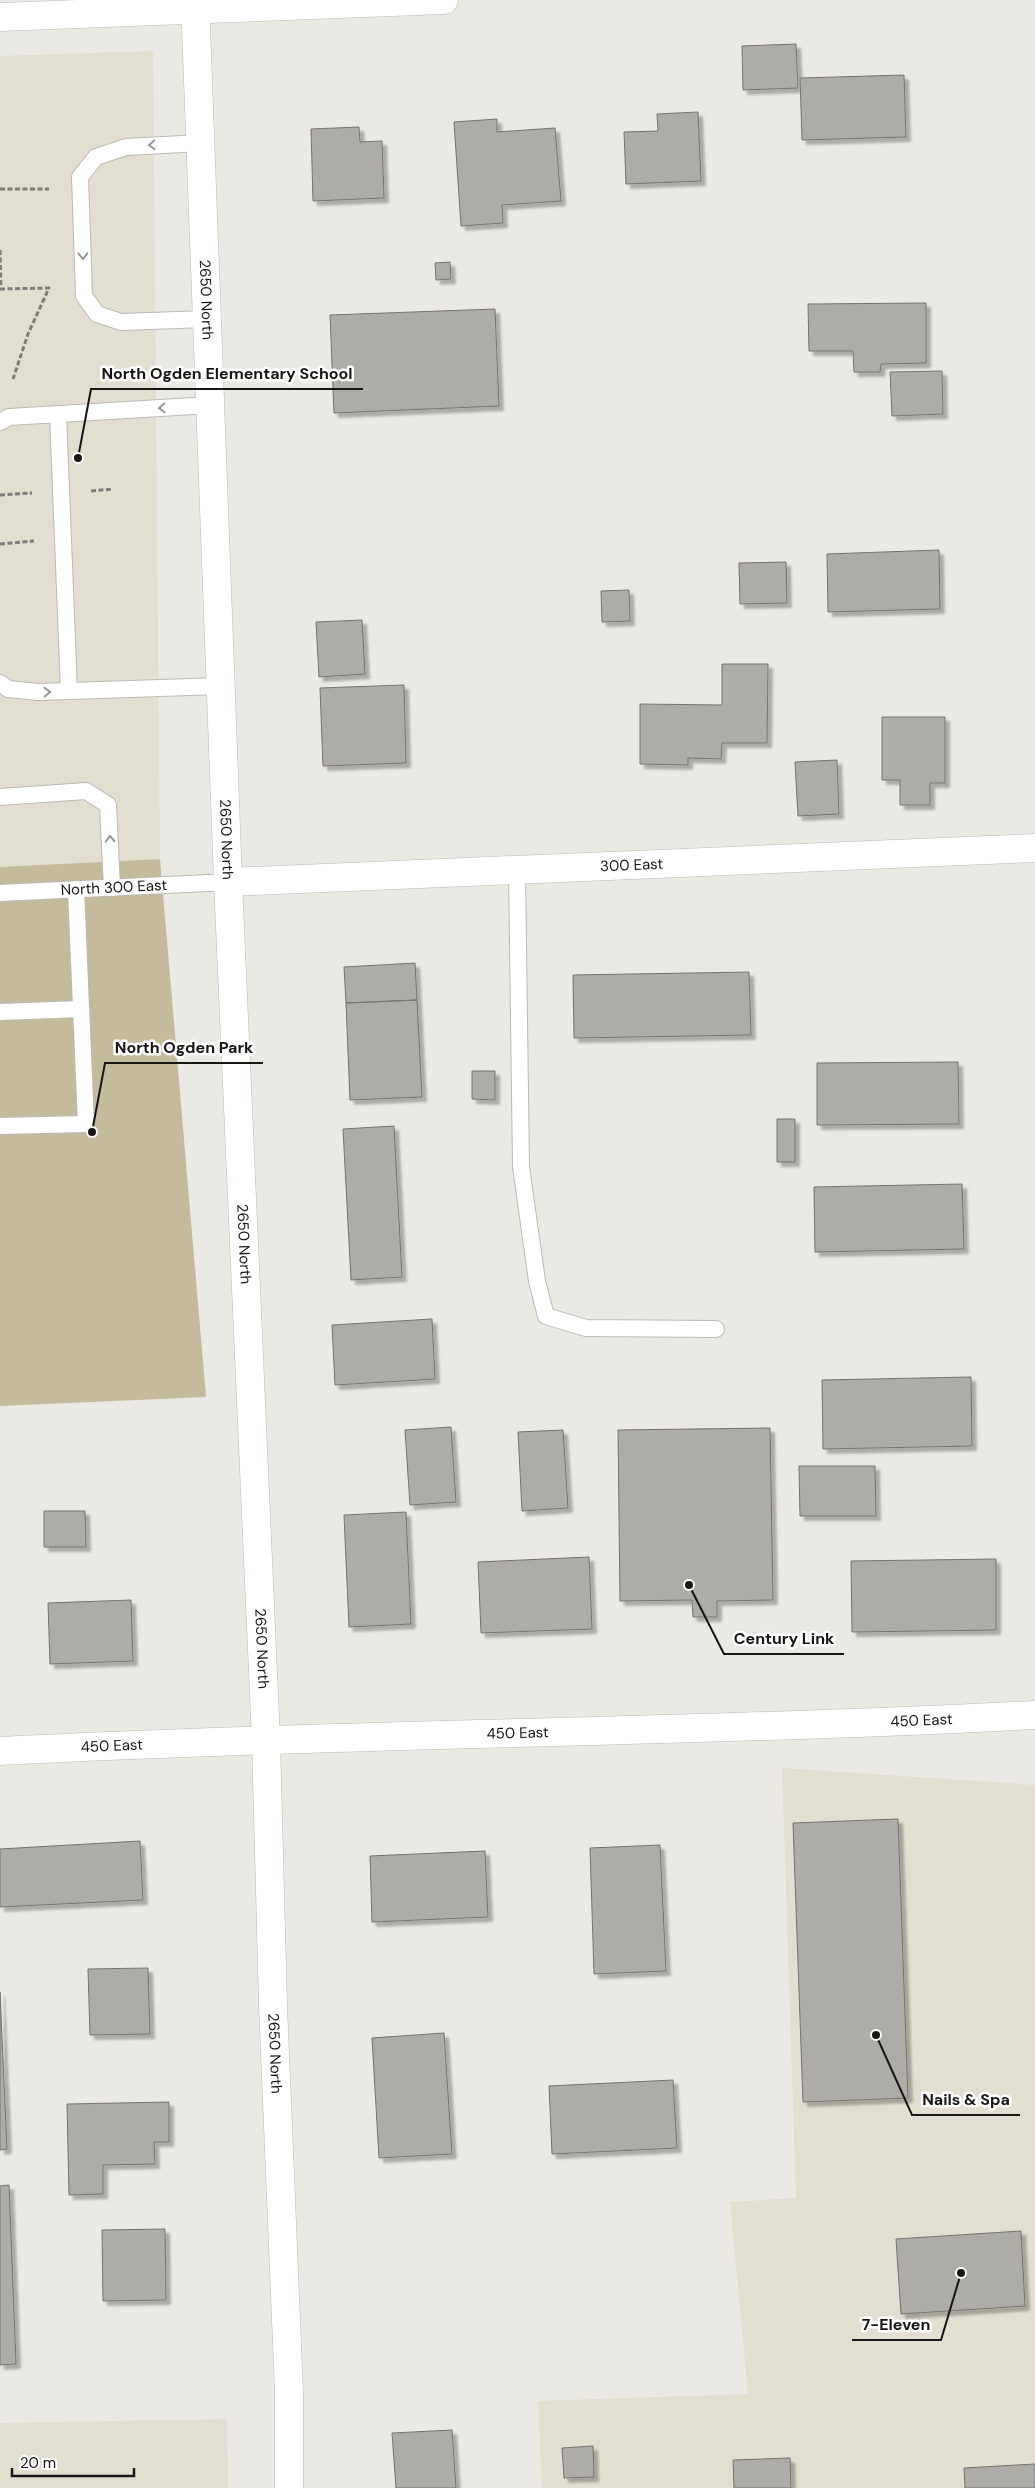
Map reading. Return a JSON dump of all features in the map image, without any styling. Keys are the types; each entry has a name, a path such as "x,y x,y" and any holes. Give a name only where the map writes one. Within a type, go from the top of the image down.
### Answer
{"street":[{"path":"0,17 195,4 444,0"},
{"name":"2650 North","path":"195,4 228,882 266,1740 273,2005 289,2392 289,2488"},
{"name":"300 East","path":"228,882 1035,848"},
{"name":"450 East","path":"0,1751 183,1742 723,1727 1035,1715"}],"lane":[{"path":"200,143 126,147 96,157 80,177 82,246 84,296 97,314 121,322 207,319"},
{"path":"0,422 9,417 211,405"},
{"path":"58,414 69,691"},
{"path":"0,683 8,689 39,692 222,686"},
{"path":"0,797 86,791 108,805 112,888"},
{"path":"518,870 521,1167 537,1281 546,1316 586,1328 716,1329"},
{"name":"North 300 East","path":"0,893 228,882"},
{"path":"0,1126 86,1124 76,889"},
{"path":"0,1012 81,1009"}],"path":[{"path":"0,189 48,189"},
{"path":"0,250 0,289 49,288 28,334 13,379"}],"shaded area":[{"path":"153,51 160,859 0,867 0,56"},
{"path":"160,859 206,1397 0,1406 0,867"},
{"path":"782,1768 1035,1785 1035,2488 542,2488 538,2401 748,2394 730,2202 796,2198"},
{"path":"227,2419 228,2488 0,2488 0,2423"}],"building":[{"path":"796,44 798,88 743,90 742,46"},
{"path":"904,75 906,137 802,140 800,78"},
{"path":"698,112 701,181 626,184 624,132 658,131 657,114"},
{"path":"497,119 497,132 555,128 561,201 502,205 503,223 461,226 454,122"},
{"path":"359,127 360,142 382,141 384,198 313,201 311,129"},
{"path":"450,262 451,279 436,280 435,263"},
{"path":"926,303 926,363 881,364 880,372 854,372 853,351 809,351 808,304"},
{"path":"495,309 499,406 334,413 330,315"},
{"path":"942,371 943,414 892,416 890,372"},
{"path":"939,550 940,609 828,612 827,554"},
{"path":"786,562 787,603 740,604 739,563"},
{"path":"629,590 630,621 602,622 601,591"},
{"path":"362,620 365,674 319,677 316,622"},
{"path":"722,664 768,664 767,743 722,743 721,759 688,758 688,765 640,764 640,704 722,705"},
{"path":"404,685 406,763 323,766 320,688"},
{"path":"882,717 945,717 945,783 930,783 930,805 900,805 900,780 882,780"},
{"path":"837,760 839,814 798,816 795,762"},
{"path":"415,963 417,1000 346,1003 344,967"},
{"path":"749,972 751,1035 574,1038 573,975"},
{"path":"417,1000 422,1097 350,1100 346,1003"},
{"path":"958,1062 959,1124 817,1125 817,1063"},
{"path":"472,1071 495,1071 495,1100 472,1099"},
{"path":"777,1119 795,1119 795,1162 777,1162"},
{"path":"394,1126 402,1277 351,1280 343,1129"},
{"path":"962,1184 964,1249 815,1252 814,1187"},
{"path":"432,1319 435,1379 335,1385 332,1325"},
{"path":"971,1377 972,1446 823,1449 822,1380"},
{"path":"451,1427 456,1502 410,1505 405,1430"},
{"path":"770,1428 773,1600 717,1601 717,1617 693,1617 692,1600 620,1601 618,1430"},
{"path":"563,1430 568,1508 522,1511 518,1432"},
{"path":"799,1466 875,1466 876,1516 800,1516"},
{"path":"44,1511 85,1511 86,1547 44,1547"},
{"path":"406,1512 411,1624 349,1627 344,1515"},
{"path":"589,1557 592,1629 481,1633 478,1562"},
{"path":"996,1559 996,1630 852,1632 851,1561"},
{"path":"131,1600 133,1661 50,1664 48,1603"},
{"path":"898,1819 908,2098 803,2102 793,1823"},
{"path":"140,1841 143,1900 0,1907 0,1849"},
{"path":"660,1845 666,1971 594,1974 590,1848"},
{"path":"485,1851 488,1917 372,1922 370,1856"},
{"path":"148,1968 150,2034 90,2035 88,1969"},
{"path":"0,1992 7,2149 0,2150"},
{"path":"444,2033 452,2154 379,2158 372,2038"},
{"path":"673,2080 677,2148 552,2154 549,2086"},
{"path":"169,2102 169,2142 154,2142 155,2164 103,2165 103,2194 69,2195 67,2104"},
{"path":"9,2185 16,2364 0,2365 0,2186"},
{"path":"165,2229 166,2300 103,2301 102,2230"},
{"path":"1021,2231 1025,2306 901,2314 896,2239"},
{"path":"452,2430 456,2488 396,2488 392,2433"},
{"path":"593,2446 594,2477 564,2478 562,2448"},
{"path":"790,2458 791,2488 734,2488 733,2460"},
{"path":"1035,2464 1035,2488 965,2488 964,2468"}],"place":[{"name":"North Ogden Elementary School","path":"78,458"},
{"name":"North Ogden Park","path":"92,1132"},
{"name":"Century Link","path":"689,1585"},
{"name":"Nails & Spa","path":"876,2035"},
{"name":"7-Eleven","path":"961,2273"}]}
